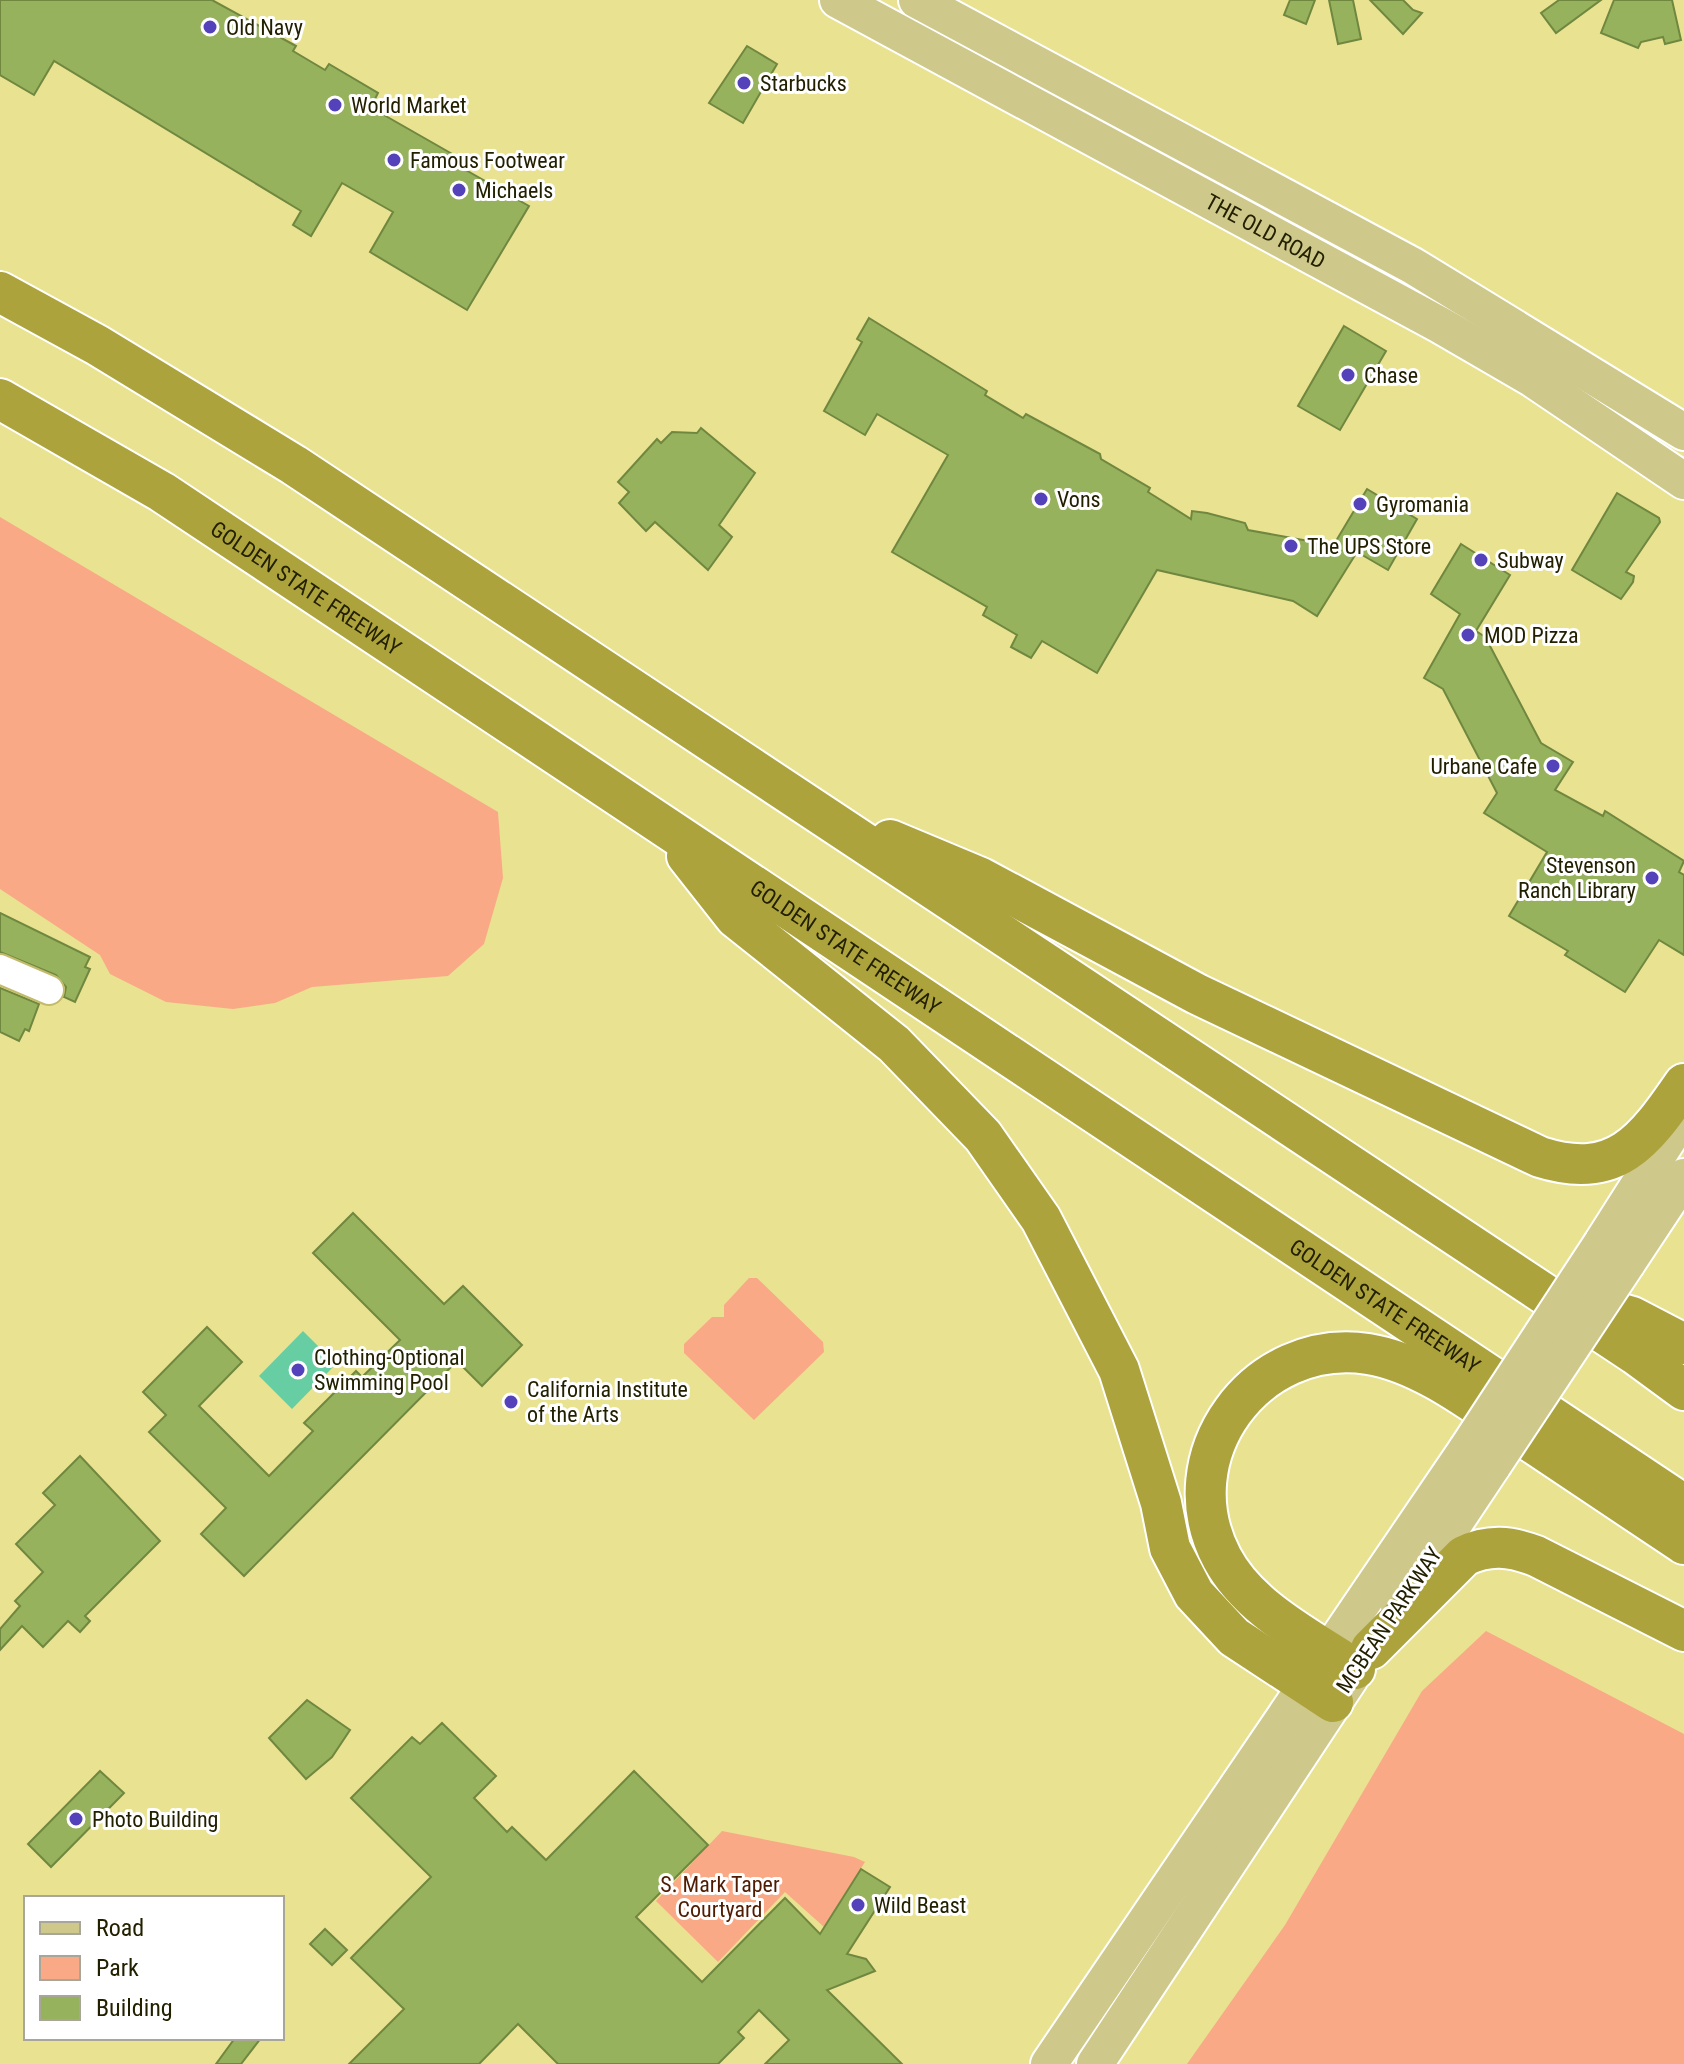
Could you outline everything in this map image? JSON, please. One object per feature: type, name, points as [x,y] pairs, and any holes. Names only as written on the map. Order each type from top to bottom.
[{"type":"highway","points":[[0,292],[97,345],[294,465],[1684,1390]]},
{"type":"highway","name":"GOLDEN STATE FREEWAY","points":[[0,399],[162,492],[1684,1505]]},
{"type":"highway","points":[[803,804],[981,878],[1197,994],[1550,1161],[1577,1167],[1629,1152],[1643,1140],[1684,1084]]},
{"type":"highway","points":[[664,827],[735,917],[894,1044],[983,1136],[1041,1219],[1102,1334],[1123,1381],[1161,1503],[1170,1548],[1194,1594],[1234,1637],[1320,1694]]},
{"type":"highway","points":[[1541,1292],[1632,1317],[1684,1344]]},
{"type":"highway","points":[[1684,1544],[1465,1398],[1407,1366],[1371,1354],[1336,1351],[1303,1358],[1269,1374],[1242,1398],[1222,1428],[1210,1460],[1207,1498],[1211,1531],[1235,1579],[1255,1600],[1352,1657],[1464,1556],[1483,1547],[1513,1548],[1536,1556],[1684,1631]]},
{"type":"main road","name":"THE OLD ROAD","points":[[838,0],[1440,325],[1533,379],[1684,481]]},
{"type":"main road","name":"THE OLD ROAD","points":[[917,0],[1413,266],[1684,432]]},
{"type":"main road","points":[[1614,1253],[1684,1114]]},
{"type":"main road","name":"MCBEAN PARKWAY","points":[[1049,2064],[1320,1694],[1352,1657],[1614,1253],[1684,1177]]},
{"type":"main road","name":"MCBEAN PARKWAY","points":[[1095,2064],[1320,1694]]},
{"type":"street","points":[[0,969],[49,990]]},
{"type":"green space","points":[[0,517],[498,812],[503,878],[484,944],[448,976],[312,987],[275,1003],[233,1009],[166,1002],[110,974],[100,955],[0,889]]},
{"type":"green space","points":[[749,1278],[757,1278],[823,1342],[824,1352],[754,1420],[684,1353],[684,1344],[712,1317],[724,1317],[724,1305]]},
{"type":"green space","points":[[1486,1631],[1684,1734],[1684,2064],[1187,2064],[1285,1925],[1422,1691]]},
{"type":"green space","name":"S. Mark Taper Courtyard","points":[[722,1831],[854,1857],[865,1862],[824,1927],[785,1892],[718,1962],[656,1901]]},
{"type":"shaded area","name":"Clothing-Optional Swimming Pool","points":[[303,1331],[336,1364],[292,1409],[259,1376]]},
{"type":"building","points":[[0,0],[212,0],[296,46],[293,51],[325,70],[329,64],[378,93],[374,101],[388,109],[384,115],[468,163],[464,169],[529,206],[467,310],[370,252],[393,212],[342,183],[311,236],[293,225],[301,211],[54,61],[34,95],[0,75]]},
{"type":"building","points":[[1290,0],[1315,0],[1306,24],[1284,15]]},
{"type":"building","points":[[1329,0],[1353,0],[1361,39],[1338,44]]},
{"type":"building","points":[[1370,0],[1403,0],[1413,10],[1422,13],[1403,34]]},
{"type":"building","points":[[1559,0],[1601,0],[1556,33],[1541,13]]},
{"type":"building","points":[[1614,0],[1672,0],[1681,40],[1665,44],[1663,37],[1641,42],[1638,48],[1601,33]]},
{"type":"building","name":"Starbucks","points":[[747,46],[777,64],[743,123],[709,103]]},
{"type":"building","name":"Vons","points":[[869,318],[987,391],[985,395],[1023,418],[1026,414],[1100,454],[1101,459],[1150,488],[1148,492],[1191,519],[1192,511],[1207,513],[1245,523],[1248,530],[1314,542],[1320,539],[1333,546],[1367,489],[1417,519],[1388,570],[1357,552],[1317,616],[1293,601],[1157,570],[1097,673],[1042,641],[1031,658],[1011,647],[1017,635],[983,615],[987,607],[892,552],[948,455],[877,414],[865,435],[824,411],[862,342],[857,339]]},
{"type":"building","points":[[1344,326],[1386,351],[1340,430],[1298,406]]},
{"type":"building","points":[[701,428],[755,473],[719,525],[732,537],[708,570],[655,522],[646,531],[619,503],[629,492],[618,482],[657,439],[661,443],[672,432],[697,433]]},
{"type":"building","points":[[1617,493],[1659,518],[1660,522],[1626,572],[1634,576],[1633,582],[1621,599],[1572,570]]},
{"type":"building","points":[[1461,544],[1510,575],[1476,631],[1493,642],[1490,646],[1541,743],[1573,762],[1555,790],[1603,816],[1605,811],[1684,861],[1679,872],[1684,875],[1684,955],[1659,940],[1625,992],[1565,955],[1568,951],[1509,916],[1547,852],[1484,813],[1497,793],[1443,689],[1424,678],[1460,614],[1431,594]]},
{"type":"building","points":[[0,913],[90,957],[85,967],[90,969],[75,1002],[64,997],[66,987],[56,975],[0,952]]},
{"type":"building","points":[[0,988],[39,1004],[29,1031],[25,1029],[19,1041],[0,1032]]},
{"type":"building","points":[[353,1213],[444,1304],[463,1286],[522,1345],[482,1386],[457,1361],[244,1576],[201,1534],[226,1508],[149,1432],[166,1415],[143,1392],[207,1327],[242,1362],[199,1406],[269,1476],[313,1431],[304,1423],[356,1371],[362,1377],[400,1340],[313,1253]]},
{"type":"building","points":[[80,1456],[160,1541],[85,1616],[90,1621],[80,1632],[68,1621],[43,1647],[22,1626],[0,1650],[0,1629],[20,1606],[15,1601],[43,1572],[16,1544],[55,1505],[43,1493]]},
{"type":"building","points":[[307,1700],[350,1730],[332,1757],[306,1779],[269,1738]]},
{"type":"building","points":[[442,1723],[496,1776],[474,1798],[507,1832],[512,1827],[546,1860],[634,1771],[708,1845],[636,1917],[702,1982],[785,1898],[820,1934],[861,1869],[890,1887],[847,1954],[866,1959],[875,1971],[827,1990],[902,2064],[765,2064],[789,2040],[759,2010],[738,2032],[744,2038],[718,2064],[558,2064],[518,2024],[479,2064],[349,2064],[404,2009],[351,1958],[431,1877],[351,1798],[412,1737],[420,1744]]},
{"type":"building","name":"Photo Building","points":[[100,1771],[124,1793],[51,1867],[28,1844]]},
{"type":"building","points":[[325,1929],[347,1950],[332,1965],[310,1944]]},
{"type":"building","points":[[234,2040],[259,2040],[241,2064],[216,2064]]},
{"type":"place","name":"Old Navy","points":[[210,27]]},
{"type":"place","name":"Starbucks","points":[[744,83]]},
{"type":"place","name":"World Market","points":[[335,105]]},
{"type":"place","name":"Famous Footwear","points":[[394,160]]},
{"type":"place","name":"Michaels","points":[[459,190]]},
{"type":"place","name":"Chase","points":[[1348,375]]},
{"type":"place","name":"Vons","points":[[1041,499]]},
{"type":"place","name":"Gyromania","points":[[1360,504]]},
{"type":"place","name":"The UPS Store","points":[[1291,546]]},
{"type":"place","name":"Subway","points":[[1481,560]]},
{"type":"place","name":"MOD Pizza","points":[[1468,635]]},
{"type":"place","name":"Urbane Cafe","points":[[1553,766]]},
{"type":"place","name":"Stevenson Ranch Library","points":[[1652,878]]},
{"type":"place","name":"Clothing-Optional Swimming Pool","points":[[298,1370]]},
{"type":"place","name":"California Institute of the Arts","points":[[511,1402]]},
{"type":"place","name":"Photo Building","points":[[76,1819]]},
{"type":"place","name":"Wild Beast","points":[[858,1905]]}]
